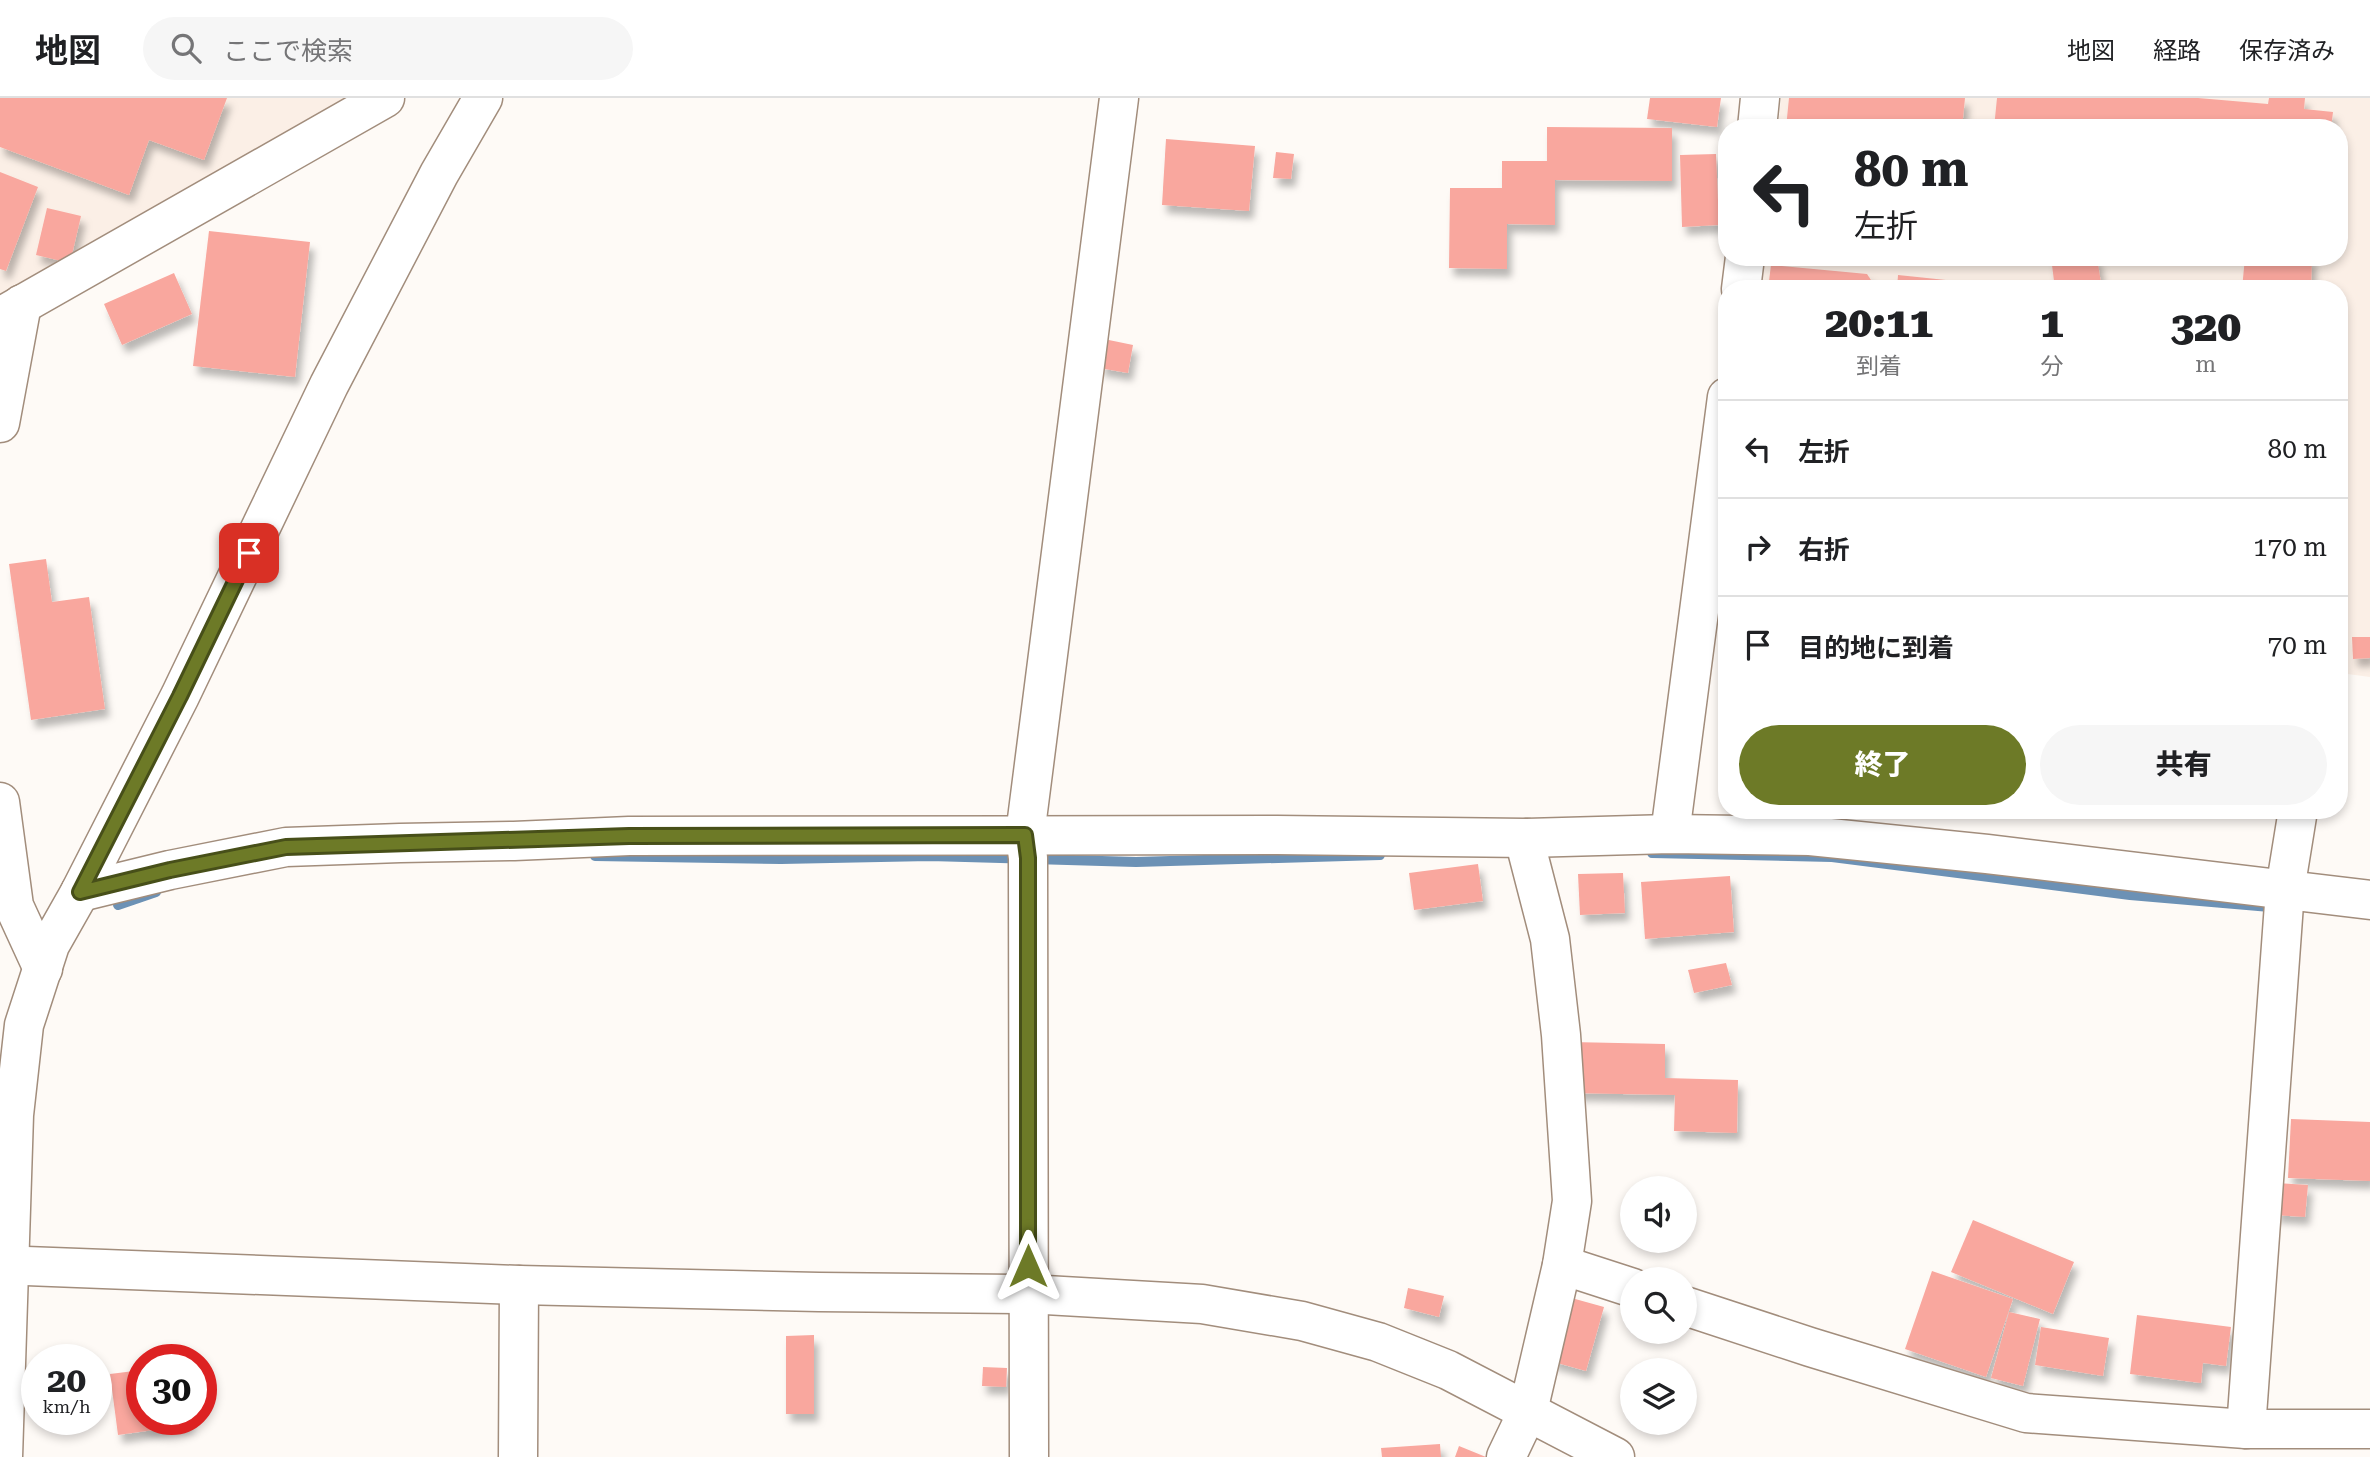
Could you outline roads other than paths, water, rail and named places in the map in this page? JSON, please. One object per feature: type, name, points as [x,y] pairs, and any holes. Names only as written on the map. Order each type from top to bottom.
[{"type":"street","points":[[0,423],[11,311],[385,98]]},
{"type":"street","points":[[3,1457],[4,1265],[14,1115],[24,1025],[50,945],[180,696],[329,385],[439,174],[483,98]]},
{"type":"street","points":[[1029,1457],[1028,858],[1025,835],[1119,98]]},
{"type":"street","points":[[1758,119],[1760,98]]},
{"type":"street","points":[[1670,834],[1718,466]]},
{"type":"street","points":[[0,802],[14,906],[43,969]]},
{"type":"street","points":[[2246,1429],[2284,908],[2297,819]]},
{"type":"street","points":[[80,892],[170,870],[286,847],[629,836],[1277,835],[1527,838],[1670,834],[1810,836],[1987,854],[2284,908],[2370,900]]},
{"type":"street","points":[[1506,1457],[1528,1411],[1562,1265],[1572,1201],[1561,1035],[1549,939],[1527,838]]},
{"type":"street","points":[[4,1265],[519,1285],[1028,1294],[1202,1304],[1302,1321],[1378,1342],[1448,1370],[1615,1457]]},
{"type":"street","points":[[1562,1265],[1620,1284]]},
{"type":"street","points":[[518,1457],[519,1285]]},
{"type":"street","points":[[1697,1310],[2026,1413],[2246,1429],[2370,1429]]},
{"type":"waterway","points":[[1652,853],[1832,857],[2130,895],[2270,907]]},
{"type":"waterway","points":[[595,856],[781,859],[930,856],[1136,862],[1380,855]]},
{"type":"waterway","points":[[118,905],[156,892]]}]
